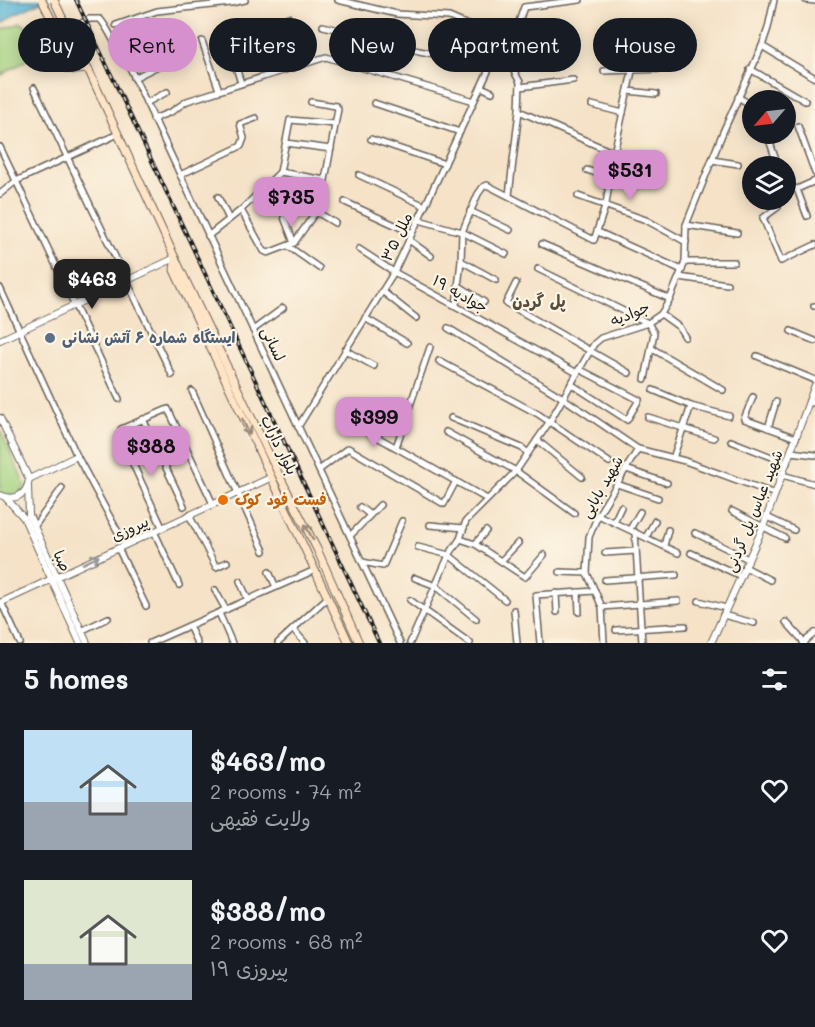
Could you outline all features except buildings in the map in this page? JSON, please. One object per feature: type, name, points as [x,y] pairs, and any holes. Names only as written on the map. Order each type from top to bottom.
[{"type":"main road","points":[[42,0],[51,18]]},
{"type":"main road","name":"بلوار داراب","points":[[54,0],[62,18]]},
{"type":"main road","name":"بلوار داراب","points":[[89,72],[175,258],[361,643]]},
{"type":"main road","name":"بلوار داراب","points":[[175,258],[174,270],[349,643]]},
{"type":"main road","points":[[310,559],[320,554]]},
{"type":"main road","points":[[321,583],[331,579]]},
{"type":"street","points":[[136,18],[157,11],[244,0]]},
{"type":"street","points":[[338,0],[397,14],[451,18]]},
{"type":"street","name":"ملل ۳۵","points":[[520,18],[524,8],[580,0]]},
{"type":"street","name":"جوادیه","points":[[410,643],[449,555],[460,540],[466,521],[516,471],[550,421],[594,344],[601,338],[648,323],[661,314],[670,299],[685,262],[686,225],[738,97],[762,46],[774,0]]},
{"type":"street","points":[[806,0],[815,1]]},
{"type":"street","name":"لسانی","points":[[96,19],[100,19],[106,26],[118,50],[124,55],[400,643]]},
{"type":"street","points":[[323,26],[428,52]]},
{"type":"street","points":[[202,41],[219,90]]},
{"type":"street","points":[[762,46],[815,78]]},
{"type":"street","points":[[317,60],[326,57],[474,101]]},
{"type":"street","points":[[750,69],[805,101]]},
{"type":"street","points":[[134,78],[146,72]]},
{"type":"street","points":[[237,72],[241,83]]},
{"type":"street","points":[[153,119],[171,112],[187,101],[275,72]]},
{"type":"street","name":"ملل ۳۵","points":[[298,427],[394,272],[488,72]]},
{"type":"street","points":[[509,195],[519,111],[520,82],[514,72]]},
{"type":"street","points":[[456,305],[462,232],[478,194],[487,185],[592,241],[594,240],[606,204],[614,153],[632,72]]},
{"type":"street","points":[[520,87],[573,80]]},
{"type":"street","points":[[481,87],[492,92]]},
{"type":"street","points":[[34,88],[172,375]]},
{"type":"street","points":[[628,91],[656,94]]},
{"type":"street","points":[[146,103],[167,92]]},
{"type":"street","points":[[738,97],[742,99]]},
{"type":"street","points":[[280,172],[325,180],[338,109],[336,106],[311,102]]},
{"type":"street","points":[[375,103],[460,132]]},
{"type":"street","points":[[592,105],[623,113]]},
{"type":"street","points":[[519,111],[614,153]]},
{"type":"street","points":[[180,175],[240,146],[244,138],[240,124],[256,118]]},
{"type":"street","points":[[208,236],[241,210],[280,172],[290,120],[335,124]]},
{"type":"street","points":[[798,126],[815,173]]},
{"type":"street","points":[[0,194],[16,181],[118,134]]},
{"type":"street","points":[[371,139],[445,164]]},
{"type":"street","points":[[286,143],[331,149]]},
{"type":"street","points":[[0,147],[119,399]]},
{"type":"street","points":[[712,160],[738,164]]},
{"type":"street","points":[[587,170],[610,178]]},
{"type":"street","points":[[359,176],[425,206]]},
{"type":"street","points":[[807,216],[797,189],[815,181]]},
{"type":"street","points":[[578,196],[646,220],[686,242]]},
{"type":"street","points":[[218,197],[229,219]]},
{"type":"street","points":[[345,202],[412,233]]},
{"type":"street","points":[[241,210],[264,251],[268,253],[294,243],[315,213],[335,223]]},
{"type":"street","points":[[774,210],[763,218],[781,261],[815,245]]},
{"type":"street","points":[[470,211],[510,230]]},
{"type":"street","points":[[284,217],[294,243]]},
{"type":"street","points":[[419,220],[462,232],[506,254]]},
{"type":"street","points":[[686,225],[737,232]]},
{"type":"street","points":[[598,232],[682,270]]},
{"type":"street","points":[[409,240],[431,256]]},
{"type":"street","points":[[542,244],[670,299]]},
{"type":"street","points":[[288,246],[319,268]]},
{"type":"street","name":"جوادیه ۱۹","points":[[360,249],[394,272],[578,371],[639,400],[627,420],[571,384]]},
{"type":"street","points":[[0,340],[175,258]]},
{"type":"street","points":[[461,261],[496,280]]},
{"type":"street","points":[[685,262],[734,262]]},
{"type":"street","points":[[538,269],[648,323],[654,333],[645,379]]},
{"type":"street","points":[[679,277],[727,284]]},
{"type":"street","points":[[516,282],[506,303],[629,373]]},
{"type":"street","points":[[458,285],[484,302]]},
{"type":"street","points":[[0,288],[77,456],[122,546],[146,606]]},
{"type":"street","points":[[382,291],[416,318]]},
{"type":"street","points":[[253,330],[283,308]]},
{"type":"street","points":[[661,314],[680,327],[685,337]]},
{"type":"street","points":[[365,318],[407,343]]},
{"type":"street","points":[[448,328],[563,398],[638,448],[775,494]]},
{"type":"street","points":[[791,332],[815,340]]},
{"type":"street","points":[[396,447],[430,347]]},
{"type":"street","points":[[651,348],[723,390]]},
{"type":"street","points":[[345,350],[374,366]]},
{"type":"street","points":[[757,356],[815,380]]},
{"type":"street","points":[[439,361],[550,421],[609,462]]},
{"type":"street","name":"شهید عباس پل گردنی","points":[[711,643],[763,527],[796,438],[812,403],[815,385]]},
{"type":"street","points":[[653,390],[691,406],[729,416]]},
{"type":"street","points":[[192,391],[264,551]]},
{"type":"street","points":[[753,397],[744,419],[796,438]]},
{"type":"street","points":[[768,428],[776,402]]},
{"type":"street","points":[[673,458],[691,406]]},
{"type":"street","points":[[162,527],[119,432],[143,419],[168,409],[213,504]]},
{"type":"street","points":[[648,417],[714,438]]},
{"type":"street","points":[[0,418],[29,482]]},
{"type":"street","points":[[451,418],[522,448],[528,453]]},
{"type":"street","points":[[143,419],[184,506]]},
{"type":"street","points":[[363,429],[487,499]]},
{"type":"street","points":[[446,432],[516,471],[573,513]]},
{"type":"street","points":[[537,440],[582,477]]},
{"type":"street","points":[[730,441],[787,463]]},
{"type":"street","points":[[319,470],[348,448],[444,504],[456,481]]},
{"type":"street","name":"شهید بابایی","points":[[604,643],[602,607],[587,573],[589,537],[598,515],[638,448]]},
{"type":"street","points":[[791,452],[815,455]]},
{"type":"street","points":[[3,497],[19,496],[29,482],[77,456]]},
{"type":"street","points":[[626,469],[667,483]]},
{"type":"street","points":[[782,476],[815,484]]},
{"type":"street","name":"پیروزی","points":[[1,602],[270,478]]},
{"type":"street","name":"صبا","points":[[29,482],[29,515],[81,643]]},
{"type":"street","points":[[617,484],[658,498]]},
{"type":"street","points":[[34,527],[62,488]]},
{"type":"street","name":"صبا","points":[[3,497],[24,518],[87,643]]},
{"type":"street","points":[[350,536],[380,505]]},
{"type":"street","points":[[360,507],[370,515]]},
{"type":"street","points":[[614,522],[621,507]]},
{"type":"street","points":[[732,511],[785,538]]},
{"type":"street","points":[[640,512],[632,530],[636,551],[642,643]]},
{"type":"street","points":[[189,515],[216,567],[227,562]]},
{"type":"street","points":[[598,515],[678,553]]},
{"type":"street","points":[[767,517],[794,530]]},
{"type":"street","points":[[362,562],[382,566],[402,521]]},
{"type":"street","points":[[646,537],[655,521]]},
{"type":"street","points":[[430,525],[464,528]]},
{"type":"street","points":[[664,546],[668,530]]},
{"type":"street","points":[[154,531],[178,585]]},
{"type":"street","points":[[476,544],[486,531]]},
{"type":"street","points":[[695,533],[748,559]]},
{"type":"street","points":[[460,540],[476,544],[525,577],[544,555]]},
{"type":"street","points":[[501,561],[518,543]]},
{"type":"street","points":[[418,547],[449,555],[505,600]]},
{"type":"street","points":[[605,553],[636,551]]},
{"type":"street","points":[[691,554],[741,576]]},
{"type":"street","points":[[745,567],[770,580]]},
{"type":"street","points":[[150,643],[315,570]]},
{"type":"street","points":[[269,572],[276,587]]},
{"type":"street","points":[[560,572],[587,573]]},
{"type":"street","points":[[605,580],[676,576]]},
{"type":"street","points":[[415,578],[436,586],[476,619]]},
{"type":"street","points":[[240,581],[248,600]]},
{"type":"street","points":[[215,590],[226,610]]},
{"type":"street","points":[[540,643],[535,598],[539,594],[595,591]]},
{"type":"street","points":[[578,592],[579,612]]},
{"type":"street","points":[[556,593],[557,612]]},
{"type":"street","points":[[278,643],[328,597]]},
{"type":"street","points":[[410,600],[464,641],[470,643]]},
{"type":"street","points":[[602,607],[678,601]]},
{"type":"street","points":[[699,601],[726,608]]},
{"type":"street","points":[[1,602],[20,643]]},
{"type":"street","points":[[514,610],[517,643]]},
{"type":"street","points":[[219,613],[232,643]]},
{"type":"street","points":[[723,615],[754,623]]},
{"type":"street","points":[[81,631],[108,618]]},
{"type":"street","points":[[786,622],[804,643],[815,633]]},
{"type":"street","points":[[189,626],[197,643]]},
{"type":"street","points":[[616,630],[685,626]]},
{"type":"street","points":[[293,629],[305,643]]},
{"type":"green space","points":[[18,24],[18,65],[0,76],[0,30]]},
{"type":"green space","points":[[0,429],[25,485],[15,495],[1,493],[0,490]]},
{"type":"water","points":[[0,0],[45,0],[15,14],[0,25]]},
{"type":"railway","points":[[76,0],[379,643]]},
{"type":"place","name":"ایستگاه شماره ۶ آتش نشانی","points":[[50,338]]},
{"type":"place","name":"فست فود کوک","points":[[223,500]]},
{"type":"district","name":"پل گردن","points":[[539,301]]}]
